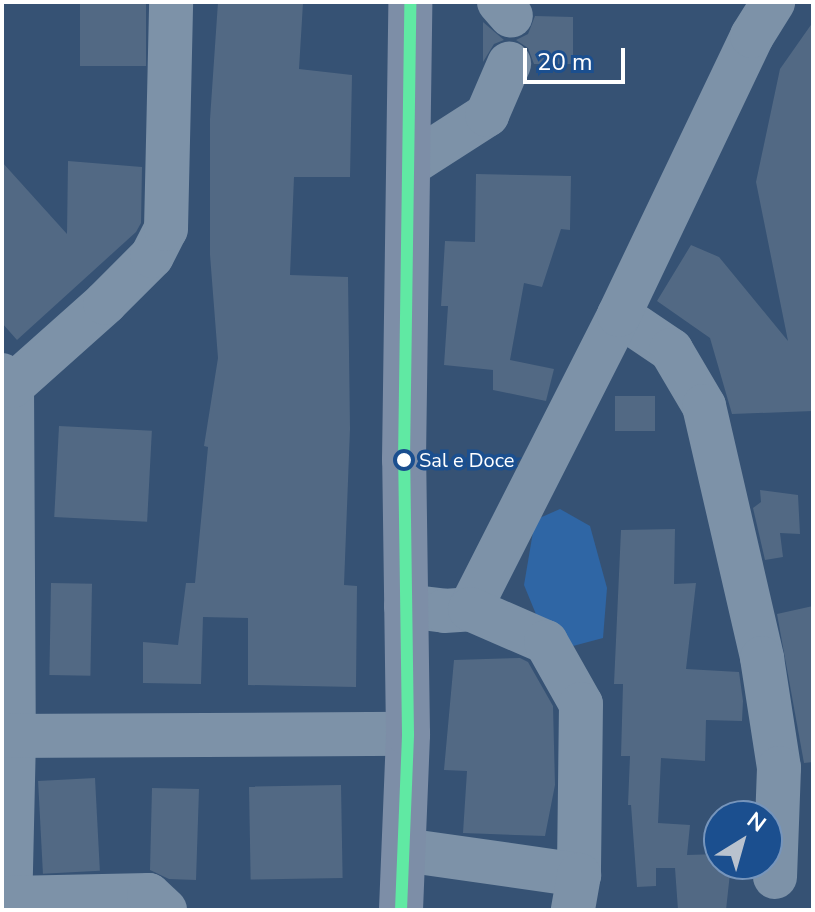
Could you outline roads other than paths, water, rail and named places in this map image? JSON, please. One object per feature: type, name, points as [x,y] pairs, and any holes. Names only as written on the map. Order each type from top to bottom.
[{"type":"main road","points":[[401,910],[408,734],[410,2]]},
{"type":"street","points":[[165,910],[149,895],[10,904],[7,380],[142,266],[166,229],[171,2]]},
{"type":"street","points":[[470,609],[619,315],[752,36],[773,2]]},
{"type":"street","points":[[409,165],[487,115],[509,64]]},
{"type":"street","points":[[619,315],[671,350],[704,406],[739,552],[767,690],[779,768],[778,800]]},
{"type":"street","points":[[404,850],[583,901],[581,704],[546,642],[470,609],[444,611],[406,606]]},
{"type":"street","points":[[8,736],[408,734]]},
{"type":"place","name":"Sal e Doce","points":[[404,460]]}]
